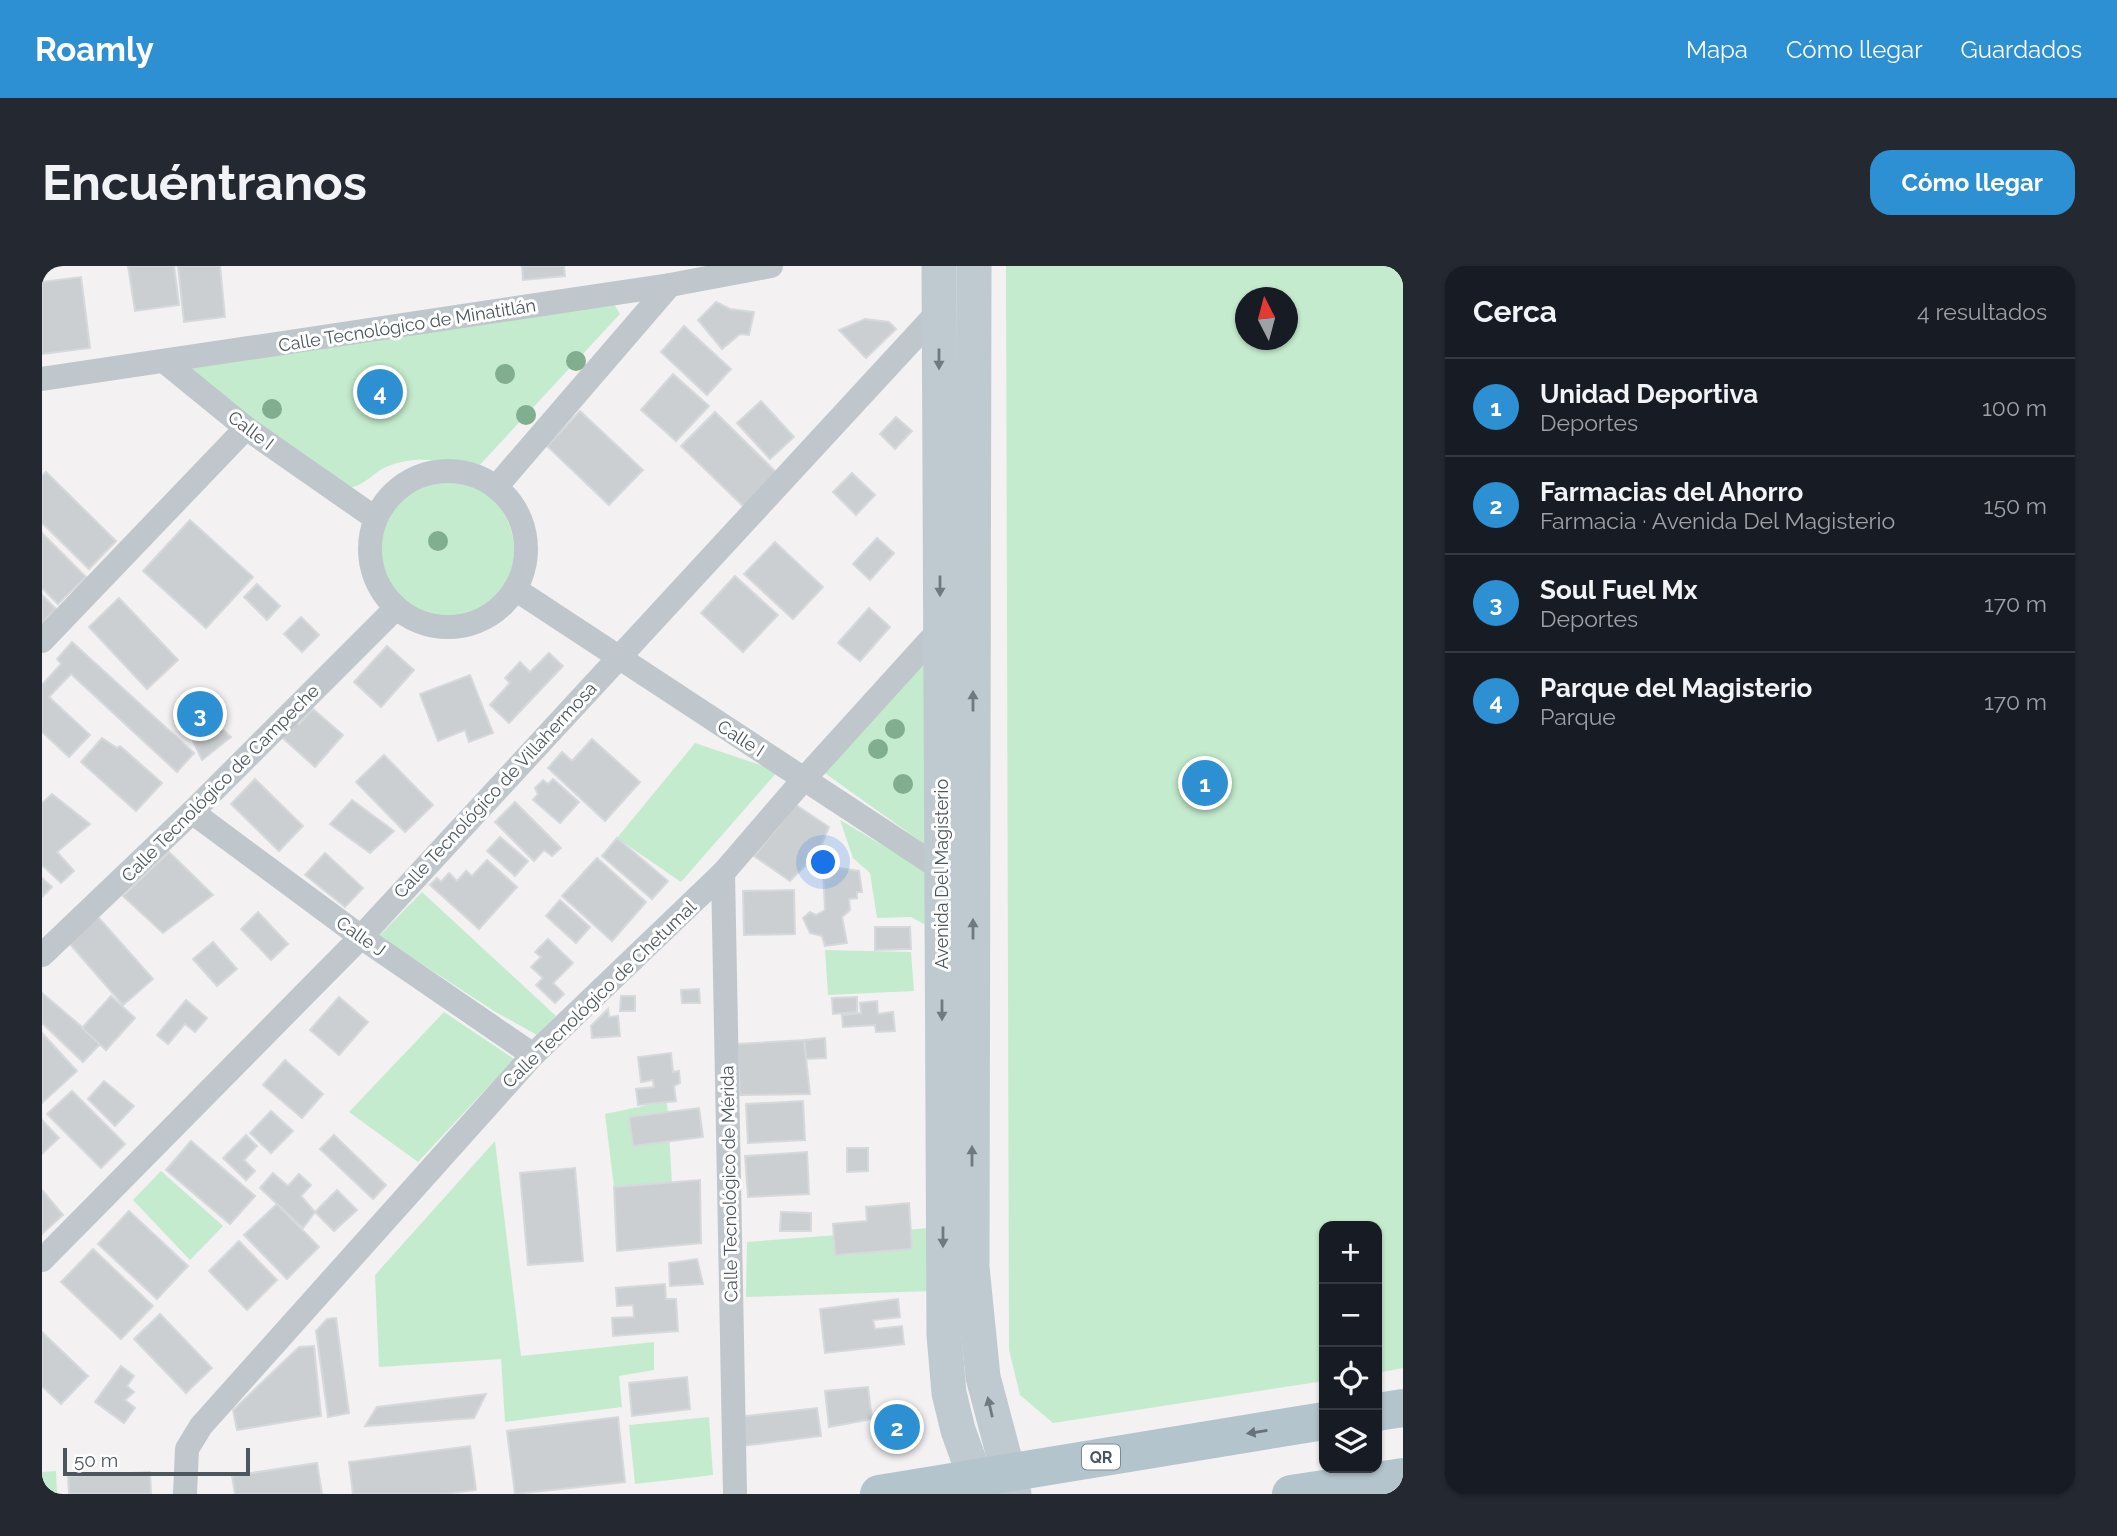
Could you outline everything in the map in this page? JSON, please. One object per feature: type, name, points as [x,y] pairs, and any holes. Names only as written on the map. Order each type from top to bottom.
[{"type":"main road","points":[[1382,1411],[1403,1408]]},
{"type":"main road","name":"QR","points":[[879,1494],[995,1484],[1319,1422]]},
{"type":"main road","points":[[1302,1493],[1403,1476]]},
{"type":"street","name":"Calle Tecnológico de Minatitlán","points":[[42,379],[670,285],[771,266]]},
{"type":"street","name":"Avenida Del Magisterio","points":[[939,266],[939,311],[957,627]]},
{"type":"street","name":"Avenida Del Magisterio","points":[[974,266],[957,627],[957,871],[972,1267],[995,1484]]},
{"type":"street","points":[[496,487],[670,285]]},
{"type":"street","name":"Calle Tecnológico de Villahermosa","points":[[42,1260],[361,937],[939,311]]},
{"type":"street","name":"Calle I","points":[[165,362],[246,428],[375,518]]},
{"type":"street","points":[[42,641],[246,428]]},
{"type":"street","points":[[451,470],[475,475],[496,487],[512,503],[524,534],[524,568],[515,589],[497,610],[473,623],[446,628],[419,622],[396,608],[380,589],[370,567],[369,542],[375,518],[387,498],[405,482],[428,473],[451,470]]},
{"type":"street","name":"Calle I","points":[[515,589],[804,779],[957,871]]},
{"type":"street","name":"Calle Tecnológico de Campeche","points":[[42,955],[192,812],[396,608]]},
{"type":"street","name":"Calle Tecnológico de Chetumal","points":[[185,1494],[187,1449],[201,1426],[533,1055],[723,873],[804,779],[957,627]]},
{"type":"street","name":"Calle J","points":[[192,812],[361,937],[533,1055]]},
{"type":"street","name":"Calle Tecnológico de Mérida","points":[[723,873],[735,1494]]},
{"type":"green space","points":[[1006,266],[1403,266],[1403,1368],[1382,1372],[1382,1221],[1319,1221],[1319,1382],[1053,1423],[1020,1395],[1009,1350]]},
{"type":"green space","points":[[614,304],[620,314],[476,469],[442,461],[406,461],[384,468],[362,483],[346,488],[185,369]]},
{"type":"green space","points":[[445,481],[472,486],[494,501],[509,523],[514,550],[509,577],[494,599],[472,614],[445,619],[418,614],[396,599],[381,577],[376,550],[381,523],[396,501],[418,486]]},
{"type":"green space","points":[[929,648],[930,848],[819,769]]},
{"type":"green space","points":[[695,743],[778,771],[681,882],[617,838]]},
{"type":"green space","points":[[840,820],[926,871],[933,929],[911,917],[877,918],[870,873],[853,858]]},
{"type":"green space","points":[[422,892],[556,1016],[537,1035],[494,1011],[379,936]]},
{"type":"green space","points":[[825,950],[911,952],[914,991],[828,995]]},
{"type":"green space","points":[[444,1012],[514,1059],[418,1162],[349,1112]]},
{"type":"green space","points":[[667,1101],[672,1183],[614,1187],[605,1114]]},
{"type":"green space","points":[[495,1141],[521,1356],[654,1342],[654,1370],[619,1376],[622,1407],[505,1422],[501,1359],[379,1367],[375,1275]]},
{"type":"green space","points":[[161,1171],[223,1226],[190,1260],[133,1200]]},
{"type":"green space","points":[[930,1228],[933,1291],[746,1297],[747,1242]]},
{"type":"green space","points":[[709,1417],[713,1475],[635,1484],[629,1425]]},
{"type":"green space","points":[[56,1471],[57,1494],[42,1494],[42,1472]]},
{"type":"building","points":[[128,266],[174,266],[179,305],[135,311]]},
{"type":"building","points":[[178,266],[220,266],[225,317],[184,322]]},
{"type":"building","points":[[522,266],[564,266],[565,276],[523,280]]},
{"type":"building","points":[[81,277],[90,348],[42,354],[42,282]]},
{"type":"building","points":[[716,302],[730,309],[754,312],[749,335],[740,334],[722,349],[698,320]]},
{"type":"building","points":[[865,319],[889,322],[896,329],[866,358],[839,330]]},
{"type":"building","points":[[684,326],[731,369],[707,395],[661,352]]},
{"type":"building","points":[[673,374],[709,406],[676,441],[641,410]]},
{"type":"building","points":[[761,401],[794,437],[770,459],[737,423]]},
{"type":"building","points":[[580,411],[643,470],[609,505],[547,446]]},
{"type":"building","points":[[715,412],[778,474],[744,507],[681,446]]},
{"type":"building","points":[[896,417],[912,431],[895,449],[880,434]]},
{"type":"building","points":[[46,472],[116,541],[89,569],[42,523],[42,476]]},
{"type":"building","points":[[852,473],[875,495],[856,515],[833,492]]},
{"type":"building","points":[[190,520],[253,577],[206,628],[143,571]]},
{"type":"building","points":[[42,533],[86,577],[58,604],[42,588]]},
{"type":"building","points":[[877,538],[894,553],[870,580],[853,564]]},
{"type":"building","points":[[775,542],[823,587],[793,619],[744,574]]},
{"type":"building","points":[[735,576],[778,615],[743,652],[701,613]]},
{"type":"building","points":[[257,584],[280,606],[267,620],[244,597]]},
{"type":"building","points":[[42,595],[56,609],[42,623]]},
{"type":"building","points":[[119,598],[178,660],[147,689],[89,627]]},
{"type":"building","points":[[869,608],[890,627],[860,661],[838,643]]},
{"type":"building","points":[[301,617],[319,635],[302,652],[284,634]]},
{"type":"building","points":[[72,642],[194,753],[177,772],[71,674],[49,697],[90,735],[69,757],[42,732],[42,685],[61,664],[57,659]]},
{"type":"building","points":[[387,646],[414,670],[381,707],[354,682]]},
{"type":"building","points":[[549,653],[563,666],[509,723],[490,705],[510,683],[505,678],[520,662],[530,672]]},
{"type":"building","points":[[470,675],[493,733],[469,742],[465,730],[438,741],[420,694]]},
{"type":"building","points":[[192,701],[231,737],[202,760],[193,741],[199,736],[176,714]]},
{"type":"building","points":[[313,709],[343,735],[315,767],[277,733],[291,717],[299,724]]},
{"type":"building","points":[[102,738],[117,748],[120,746],[162,783],[136,811],[81,762]]},
{"type":"building","points":[[592,739],[640,782],[605,821],[548,768],[562,752],[572,761]]},
{"type":"building","points":[[384,755],[433,805],[405,832],[356,782]]},
{"type":"building","points":[[255,779],[303,826],[279,851],[231,804]]},
{"type":"building","points":[[553,779],[579,802],[560,823],[533,800],[538,794],[535,788],[543,780],[548,784]]},
{"type":"building","points":[[52,794],[90,824],[57,852],[74,871],[61,883],[42,865],[42,803]]},
{"type":"building","points":[[352,800],[394,831],[370,853],[330,824]]},
{"type":"building","points":[[515,802],[561,848],[552,856],[544,850],[534,861],[495,822]]},
{"type":"building","points":[[796,805],[829,827],[818,853],[790,881],[754,856]]},
{"type":"building","points":[[500,837],[528,861],[515,876],[487,851]]},
{"type":"building","points":[[617,838],[668,881],[652,899],[602,856]]},
{"type":"building","points":[[169,852],[213,895],[163,933],[123,896]]},
{"type":"building","points":[[325,853],[363,888],[345,907],[305,875]]},
{"type":"building","points":[[597,858],[646,902],[612,941],[562,896]]},
{"type":"building","points":[[830,858],[839,868],[859,871],[862,892],[857,892],[857,898],[849,899],[850,910],[842,917],[847,943],[825,946],[822,936],[810,933],[803,918],[810,912],[816,915],[825,910],[823,869],[815,868],[815,859]]},
{"type":"building","points":[[487,860],[517,887],[479,929],[430,885],[437,878],[441,882],[449,873],[457,881],[466,871],[472,876]]},
{"type":"building","points":[[42,878],[52,887],[42,897]]},
{"type":"building","points":[[794,890],[795,934],[744,935],[743,891]]},
{"type":"building","points":[[560,900],[590,927],[576,943],[546,916]]},
{"type":"building","points":[[258,912],[288,944],[271,960],[241,929]]},
{"type":"building","points":[[98,917],[153,979],[123,1005],[69,943]]},
{"type":"building","points":[[875,927],[910,927],[911,949],[875,950]]},
{"type":"building","points":[[548,939],[573,963],[553,983],[564,994],[555,1003],[536,985],[543,978],[531,967],[541,957],[535,952]]},
{"type":"building","points":[[213,942],[237,969],[217,986],[193,959]]},
{"type":"building","points":[[699,989],[700,1003],[682,1003],[681,990]]},
{"type":"building","points":[[42,993],[101,1043],[83,1062],[42,1023]]},
{"type":"building","points":[[111,996],[135,1018],[106,1050],[82,1028]]},
{"type":"building","points":[[621,996],[635,996],[635,1011],[620,1011]]},
{"type":"building","points":[[339,997],[368,1022],[339,1055],[310,1030]]},
{"type":"building","points":[[857,997],[857,1012],[833,1014],[832,998]]},
{"type":"building","points":[[186,1000],[207,1018],[195,1032],[185,1024],[168,1044],[157,1035]]},
{"type":"building","points":[[877,1001],[878,1014],[893,1012],[895,1031],[876,1032],[875,1025],[843,1027],[842,1015],[861,1013],[860,1003]]},
{"type":"building","points":[[608,1009],[609,1017],[618,1016],[620,1036],[592,1038],[591,1026]]},
{"type":"building","points":[[42,1033],[77,1071],[42,1103]]},
{"type":"building","points":[[825,1038],[826,1058],[805,1059],[804,1040]]},
{"type":"building","points":[[804,1040],[810,1094],[740,1095],[737,1044]]},
{"type":"building","points":[[671,1053],[673,1072],[679,1071],[680,1083],[674,1086],[676,1101],[638,1105],[636,1089],[654,1087],[653,1080],[641,1082],[638,1057]]},
{"type":"building","points":[[285,1060],[323,1094],[302,1118],[263,1085]]},
{"type":"building","points":[[104,1081],[134,1106],[115,1126],[88,1099]]},
{"type":"building","points":[[72,1091],[125,1144],[101,1168],[47,1114]]},
{"type":"building","points":[[803,1101],[805,1140],[748,1143],[746,1104]]},
{"type":"building","points":[[699,1108],[703,1137],[633,1146],[629,1117]]},
{"type":"building","points":[[271,1111],[293,1131],[271,1153],[250,1133]]},
{"type":"building","points":[[42,1120],[59,1138],[42,1154]]},
{"type":"building","points":[[246,1135],[257,1146],[244,1160],[255,1171],[246,1180],[223,1158]]},
{"type":"building","points":[[334,1135],[386,1185],[373,1199],[320,1149]]},
{"type":"building","points":[[191,1141],[255,1196],[230,1224],[166,1170]]},
{"type":"building","points":[[847,1148],[868,1148],[868,1171],[847,1172]]},
{"type":"building","points":[[807,1152],[809,1194],[748,1197],[745,1156]]},
{"type":"building","points":[[575,1168],[583,1261],[528,1265],[520,1173]]},
{"type":"building","points":[[273,1173],[288,1186],[299,1174],[311,1185],[301,1196],[315,1212],[303,1228],[260,1188]]},
{"type":"building","points":[[700,1180],[701,1243],[617,1251],[614,1187]]},
{"type":"building","points":[[42,1190],[63,1215],[42,1234]]},
{"type":"building","points":[[337,1190],[357,1210],[334,1231],[315,1212]]},
{"type":"building","points":[[909,1203],[912,1249],[835,1255],[833,1224],[867,1221],[866,1207]]},
{"type":"building","points":[[277,1204],[319,1247],[287,1279],[244,1235]]},
{"type":"building","points":[[129,1211],[188,1266],[157,1299],[98,1244]]},
{"type":"building","points":[[781,1212],[811,1213],[811,1231],[780,1231]]},
{"type":"building","points":[[239,1241],[277,1280],[247,1310],[209,1271]]},
{"type":"building","points":[[93,1249],[153,1306],[121,1339],[61,1282]]},
{"type":"building","points":[[697,1259],[703,1284],[670,1286],[669,1263]]},
{"type":"building","points":[[665,1284],[666,1299],[676,1299],[678,1331],[613,1336],[612,1318],[634,1317],[633,1305],[617,1306],[616,1288]]},
{"type":"building","points":[[898,1299],[900,1317],[873,1320],[875,1329],[902,1326],[904,1344],[825,1353],[820,1309]]},
{"type":"building","points":[[160,1314],[212,1368],[186,1393],[134,1339]]},
{"type":"building","points":[[336,1318],[349,1413],[328,1417],[316,1331],[327,1319]]},
{"type":"building","points":[[42,1332],[88,1376],[61,1404],[42,1386]]},
{"type":"building","points":[[314,1346],[321,1416],[237,1430],[233,1410],[299,1347]]},
{"type":"building","points":[[121,1366],[134,1376],[127,1386],[134,1392],[125,1400],[135,1408],[124,1423],[95,1402]]},
{"type":"building","points":[[687,1377],[690,1409],[632,1416],[629,1383]]},
{"type":"building","points":[[868,1387],[872,1419],[829,1427],[825,1391]]},
{"type":"building","points":[[486,1394],[474,1418],[365,1426],[377,1407]]},
{"type":"building","points":[[817,1408],[821,1436],[742,1446],[738,1417]]},
{"type":"building","points":[[618,1417],[625,1482],[515,1494],[507,1431]]},
{"type":"building","points":[[470,1446],[476,1490],[445,1494],[353,1494],[349,1462]]},
{"type":"building","points":[[317,1463],[322,1494],[235,1494],[232,1476]]},
{"type":"building","points":[[150,1472],[151,1494],[69,1494],[68,1476]]},
{"type":"place","name":"Parque del Magisterio","points":[[380,392]]},
{"type":"place","name":"Soul Fuel Mx","points":[[200,714]]},
{"type":"place","name":"Unidad Deportiva","points":[[1205,783]]},
{"type":"place","name":"Farmacias del Ahorro","points":[[897,1427]]}]
